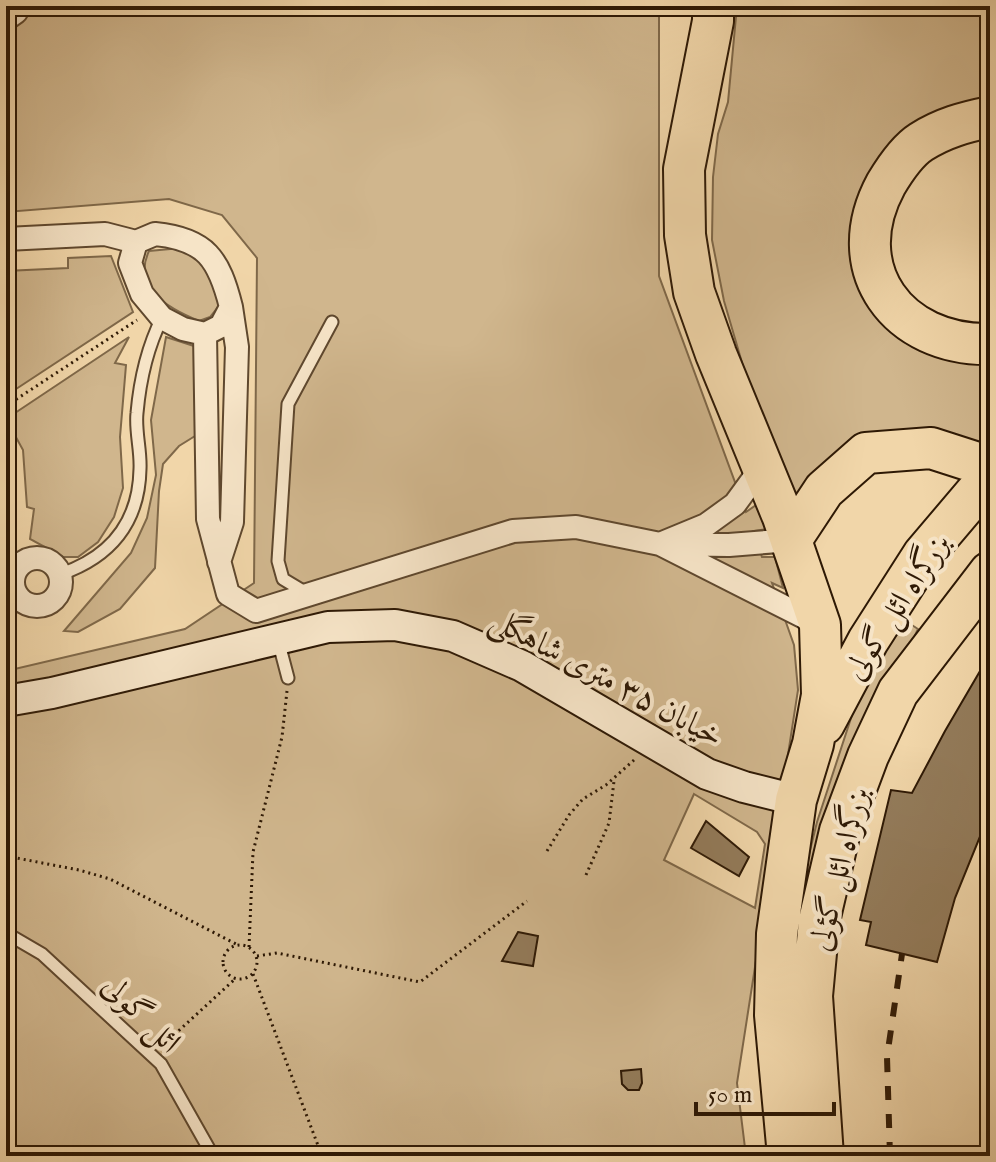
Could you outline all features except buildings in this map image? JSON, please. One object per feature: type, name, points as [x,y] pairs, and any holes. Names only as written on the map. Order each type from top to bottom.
[{"type":"highway","name":"بزرگراه ائل گؤلی","points":[[713,6],[713,21],[684,169],[685,235],[694,292],[791,540],[820,625],[822,695],[813,744],[796,800],[777,934],[775,1015],[788,1156]]},
{"type":"highway","points":[[990,117],[957,123],[919,143],[895,169],[877,202],[869,240],[873,276],[892,307],[928,333],[967,345],[990,344]]},
{"type":"highway","points":[[791,540],[824,490],[866,453],[931,448],[990,467]]},
{"type":"highway","name":"بزرگراه ائل گولی","points":[[813,744],[868,641],[923,555],[990,476]]},
{"type":"highway","name":"بزرگراه ائل گؤلی","points":[[823,1156],[812,996],[819,921],[840,831],[868,756],[898,692],[990,572]]},
{"type":"street","points":[[6,19],[19,6]]},
{"type":"street","points":[[6,239],[105,234],[136,242],[155,234],[180,236],[206,252],[224,278],[237,347],[232,522],[219,564]]},
{"type":"street","points":[[136,242],[130,263],[142,294],[158,314],[183,329],[205,334],[221,326],[231,307]]},
{"type":"street","points":[[205,334],[208,519],[228,594],[256,611],[513,531],[576,527],[660,544],[729,545],[791,540]]},
{"type":"street","points":[[660,544],[706,525],[735,504],[762,467]]},
{"type":"street","points":[[660,544],[820,625]]},
{"type":"street","name":"خیابان ۳۵ متری شاهگلی","points":[[6,701],[52,693],[328,627],[395,625],[453,636],[522,666],[707,774],[796,800]]},
{"type":"lane","points":[[61,574],[88,565],[118,539],[135,504],[140,469],[136,416],[142,375],[158,314]]},
{"type":"lane","points":[[308,594],[283,579],[278,561],[288,404],[332,322]]},
{"type":"lane","points":[[278,639],[288,678]]},
{"type":"lane","name":"ائل گولی","points":[[6,933],[42,954],[161,1064],[213,1156]]},
{"type":"path","points":[[6,406],[158,314]]},
{"type":"path","points":[[249,947],[253,852],[282,737],[288,678]]},
{"type":"path","points":[[547,851],[569,815],[583,799],[615,778],[651,741]]},
{"type":"path","points":[[586,875],[609,823],[615,778]]},
{"type":"path","points":[[6,856],[110,879],[238,945],[249,947],[257,956],[257,967],[246,979],[235,979],[226,973],[223,961],[227,950],[238,945]]},
{"type":"path","points":[[257,956],[277,953],[420,982],[527,901]]},
{"type":"path","points":[[253,974],[322,1156]]},
{"type":"path","points":[[152,1055],[235,979]]},
{"type":"shaded area","points":[[6,6],[659,6],[659,276],[746,512],[759,503],[768,529],[753,531],[762,557],[775,557],[783,588],[772,583],[794,645],[798,690],[737,1083],[746,1156],[6,1156],[6,671],[185,629],[254,583],[257,258],[222,215],[169,199],[6,212]],"holes":[[[694,794],[757,832],[765,844],[755,908],[664,860]]]},
{"type":"shaded area","points":[[737,6],[990,8],[990,110],[903,142],[866,288],[990,359],[990,444],[932,435],[798,512],[743,366],[724,301],[712,240],[713,177],[718,134],[728,102]]},
{"type":"shaded area","points":[[181,248],[199,256],[219,292],[218,307],[210,317],[199,321],[156,296],[145,276],[149,251]]},
{"type":"shaded area","points":[[111,256],[133,312],[10,393],[6,388],[6,271],[68,268],[68,258]]},
{"type":"shaded area","points":[[129,337],[115,363],[126,365],[120,437],[123,488],[114,517],[98,542],[78,557],[63,557],[30,539],[34,509],[27,507],[23,450],[6,419]]},
{"type":"shaded area","points":[[166,337],[197,347],[195,436],[179,446],[163,464],[155,568],[120,609],[78,632],[64,631],[131,553],[147,518],[156,475],[151,420]]},
{"type":"shaded area","points":[[898,616],[918,629],[828,823],[794,1133],[794,916],[817,822],[871,657]]},
{"type":"railway","points":[[890,1156],[887,1057],[902,954]]}]
